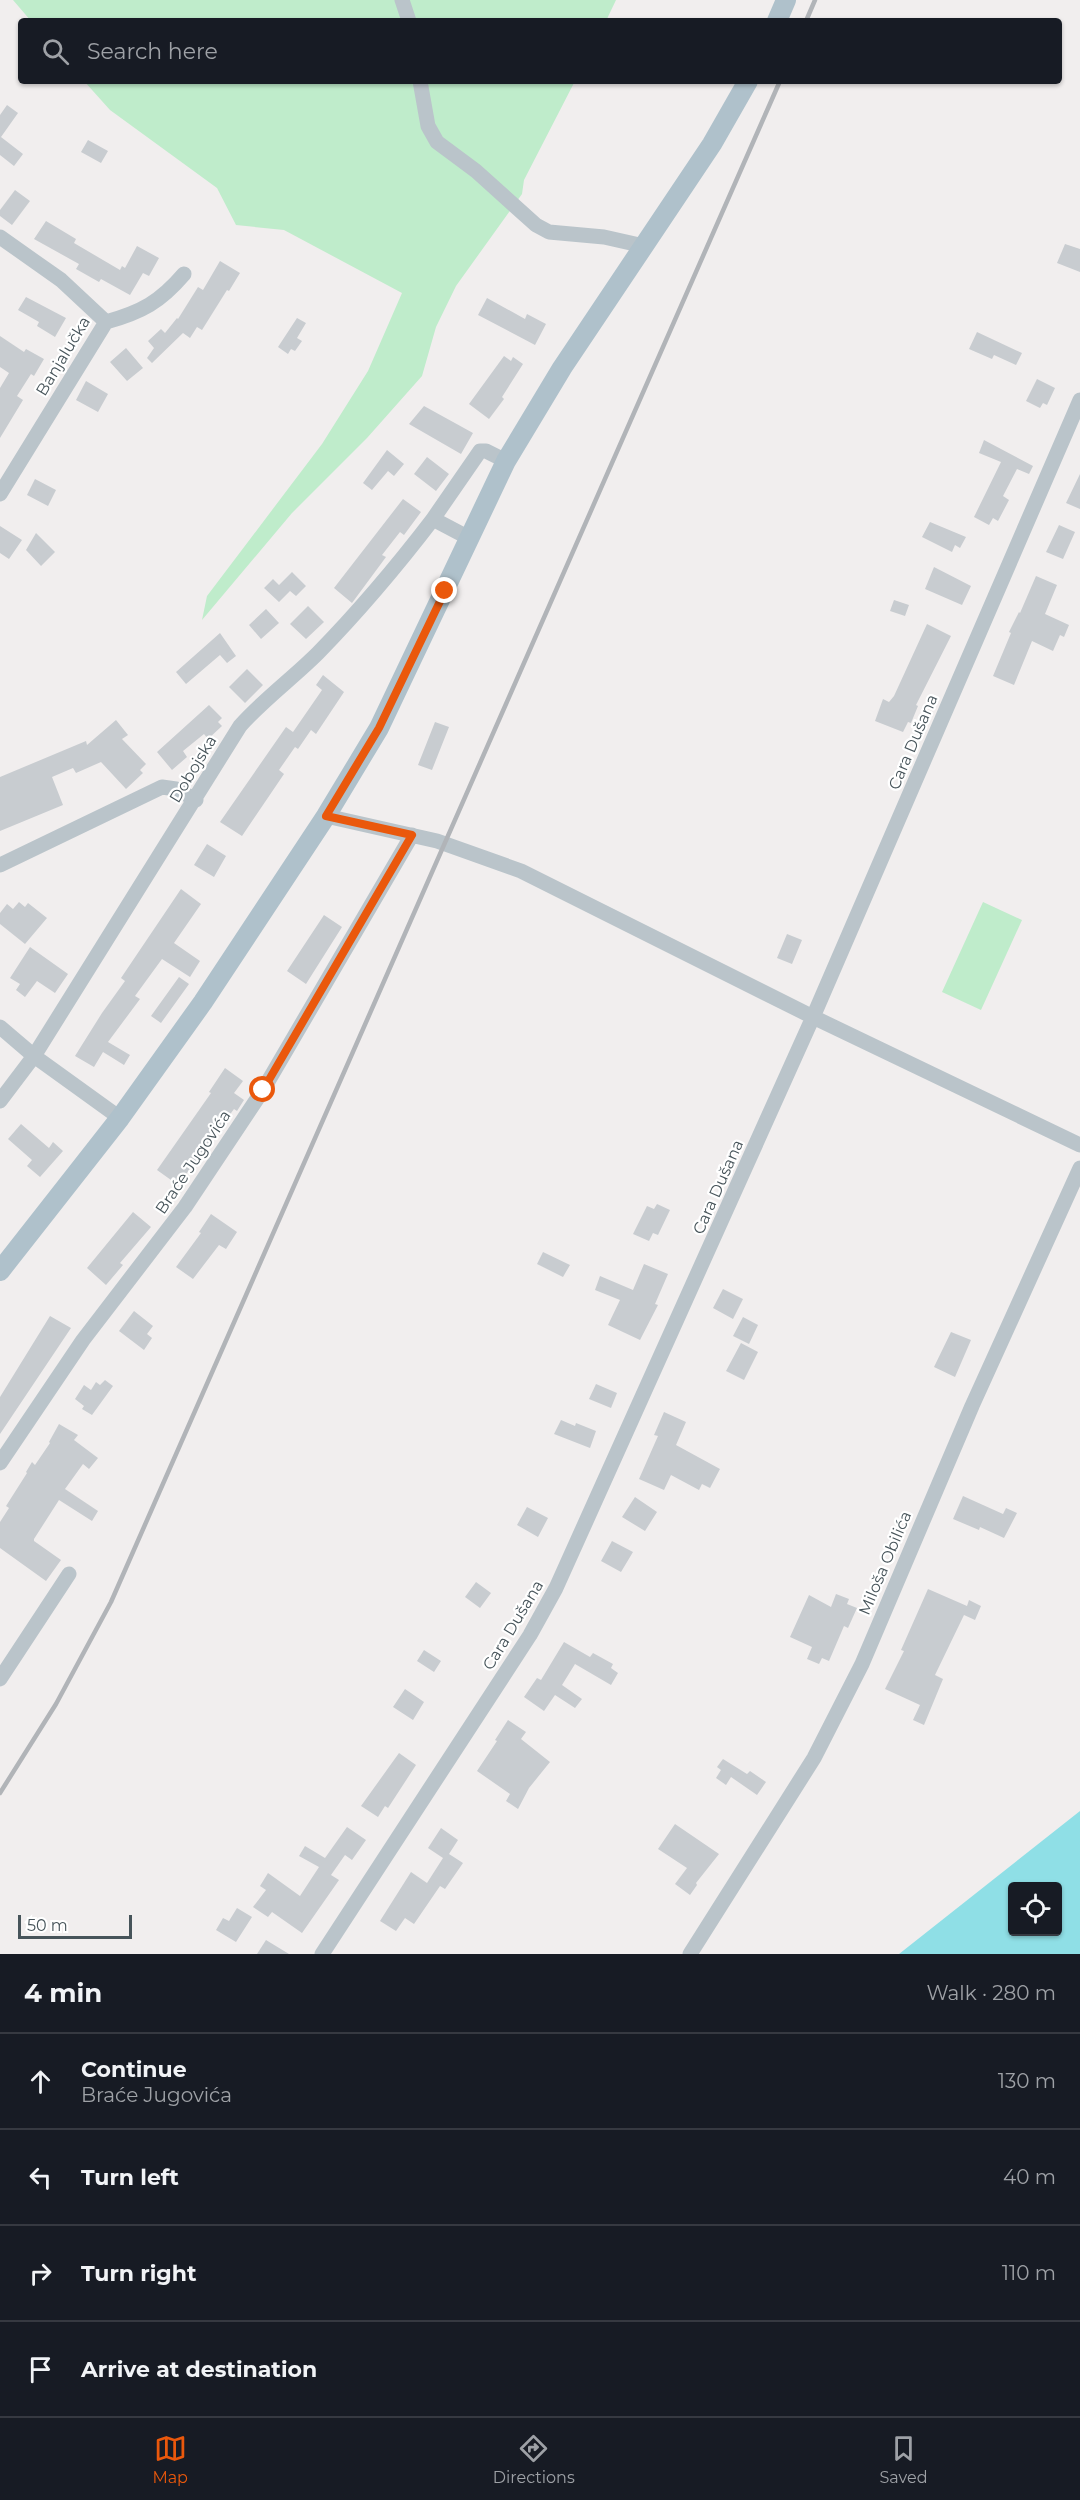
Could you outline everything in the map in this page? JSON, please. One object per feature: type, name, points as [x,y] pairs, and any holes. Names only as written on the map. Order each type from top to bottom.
[{"type":"main road","points":[[778,18],[786,0]]},
{"type":"main road","points":[[0,1272],[120,1118],[203,1002],[326,816],[379,728],[506,461],[562,368],[711,144],[746,84]]},
{"type":"street","points":[[402,0],[408,18]]},
{"type":"street","points":[[421,84],[428,126],[437,142],[476,171],[536,225],[549,232],[604,237],[644,246]]},
{"type":"street","name":"Banjalučka","points":[[0,237],[61,280],[106,322],[0,494]]},
{"type":"street","points":[[106,322],[146,309],[166,295],[184,274]]},
{"type":"street","name":"Cara Dušana","points":[[322,1954],[530,1635],[556,1588],[813,1017],[1080,400]]},
{"type":"street","name":"Dobojska","points":[[0,1101],[34,1056],[196,800],[240,726],[258,706],[318,652],[397,566],[480,451],[486,451],[506,461]]},
{"type":"street","points":[[433,519],[469,538]]},
{"type":"street","points":[[0,865],[162,787],[176,789],[196,800]]},
{"type":"street","points":[[326,816],[445,843],[521,871],[813,1017],[1080,1145]]},
{"type":"street","name":"Braće Jugovića","points":[[0,1463],[83,1340],[185,1207],[263,1090],[412,835]]},
{"type":"street","points":[[0,1027],[34,1056],[120,1118]]},
{"type":"street","name":"Miloša Obilića","points":[[690,1954],[814,1758],[862,1664],[972,1406],[1080,1168]]},
{"type":"street","points":[[0,1679],[69,1574]]},
{"type":"green space","points":[[13,0],[616,0],[607,18],[28,18]]},
{"type":"green space","points":[[87,84],[573,84],[524,180],[522,194],[456,286],[436,327],[422,376],[367,438],[292,513],[202,620],[207,596],[322,444],[368,371],[402,293],[284,230],[236,225],[217,188],[110,110]]},
{"type":"green space","points":[[983,902],[1022,920],[981,1010],[942,992]]},
{"type":"water","points":[[1080,1811],[1080,1954],[899,1954]]},
{"type":"building","points":[[7,105],[18,113],[1,137],[23,154],[14,166],[0,155],[0,115]]},
{"type":"building","points":[[88,140],[108,151],[101,163],[81,152]]},
{"type":"building","points":[[15,190],[30,201],[12,225],[0,216],[0,210]]},
{"type":"building","points":[[46,221],[76,239],[74,243],[120,270],[122,266],[125,268],[137,246],[159,258],[149,276],[143,273],[130,295],[101,279],[99,282],[76,269],[79,264],[34,239]]},
{"type":"building","points":[[1065,244],[1080,249],[1080,272],[1057,263]]},
{"type":"building","points":[[220,261],[240,273],[229,291],[227,290],[202,330],[197,327],[190,338],[183,333],[152,363],[147,358],[154,348],[148,341],[161,329],[165,333],[178,319],[198,287],[203,290]]},
{"type":"building","points":[[26,297],[66,318],[55,337],[37,326],[39,322],[18,310]]},
{"type":"building","points":[[487,298],[525,319],[527,314],[546,324],[535,345],[478,315]]},
{"type":"building","points":[[297,318],[306,323],[297,338],[302,341],[295,351],[291,349],[288,354],[278,347]]},
{"type":"building","points":[[977,332],[1022,353],[1016,365],[994,355],[992,359],[969,349]]},
{"type":"building","points":[[0,336],[24,352],[26,349],[44,359],[34,376],[31,374],[17,396],[23,400],[0,438],[0,388],[9,373],[0,367]]},
{"type":"building","points":[[126,348],[143,368],[127,381],[110,362]]},
{"type":"building","points":[[504,356],[511,361],[513,357],[523,364],[502,397],[504,399],[489,419],[469,404]]},
{"type":"building","points":[[1037,379],[1055,388],[1047,405],[1043,403],[1040,408],[1026,401]]},
{"type":"building","points":[[86,381],[108,394],[98,412],[76,400]]},
{"type":"building","points":[[424,406],[473,433],[461,454],[409,424]]},
{"type":"building","points":[[984,440],[1033,466],[1029,474],[1017,469],[1003,496],[1009,500],[998,521],[993,518],[989,525],[974,517],[1001,462],[979,453]]},
{"type":"building","points":[[387,450],[404,464],[394,476],[388,471],[372,490],[363,483]]},
{"type":"building","points":[[427,457],[449,474],[436,491],[414,474]]},
{"type":"building","points":[[1080,474],[1080,509],[1066,503]]},
{"type":"building","points":[[35,479],[56,490],[48,506],[27,495]]},
{"type":"building","points":[[403,499],[421,512],[404,535],[400,532],[382,555],[386,557],[352,603],[334,588]]},
{"type":"building","points":[[930,522],[966,537],[960,548],[955,545],[952,552],[922,537]]},
{"type":"building","points":[[1059,525],[1075,532],[1063,559],[1046,552]]},
{"type":"building","points":[[0,526],[22,540],[9,559],[0,553]]},
{"type":"building","points":[[36,533],[55,552],[41,566],[26,550]]},
{"type":"building","points":[[934,567],[971,586],[962,605],[925,589]]},
{"type":"building","points":[[292,572],[306,586],[296,596],[290,591],[279,602],[264,588],[273,579],[279,585]]},
{"type":"building","points":[[1036,576],[1057,585],[1045,614],[1069,625],[1064,637],[1060,635],[1053,651],[1032,641],[1014,685],[993,676],[1011,633],[1009,632]]},
{"type":"building","points":[[894,600],[909,605],[905,616],[890,611]]},
{"type":"building","points":[[308,606],[324,622],[306,639],[290,624]]},
{"type":"building","points":[[266,609],[279,623],[261,639],[249,625]]},
{"type":"building","points":[[927,624],[951,636],[916,705],[918,706],[911,723],[908,722],[903,732],[875,721],[883,699],[889,702],[894,696]]},
{"type":"building","points":[[220,633],[236,656],[227,663],[220,655],[186,684],[176,672]]},
{"type":"building","points":[[247,669],[263,685],[245,703],[229,687]]},
{"type":"building","points":[[323,675],[344,692],[316,734],[311,730],[298,749],[295,747],[279,770],[284,774],[242,836],[220,822],[286,727],[293,732],[322,690],[316,685]]},
{"type":"building","points":[[209,705],[222,718],[218,722],[222,726],[208,739],[204,734],[183,751],[187,757],[172,770],[157,752]]},
{"type":"building","points":[[116,720],[128,735],[122,739],[146,764],[140,770],[143,773],[126,789],[101,762],[76,773],[73,768],[52,777],[63,805],[0,831],[0,777],[86,741],[87,745]]},
{"type":"building","points":[[435,722],[449,727],[432,770],[418,765]]},
{"type":"building","points":[[207,844],[226,856],[214,877],[194,865]]},
{"type":"building","points":[[181,889],[201,904],[174,943],[200,961],[190,977],[162,959],[135,996],[140,999],[108,1042],[130,1055],[124,1065],[103,1052],[94,1067],[75,1056],[125,981],[121,978]]},
{"type":"building","points":[[19,902],[25,907],[28,903],[47,918],[25,944],[0,924],[0,913],[7,904],[13,909]]},
{"type":"building","points":[[324,915],[342,927],[306,984],[287,971]]},
{"type":"building","points":[[787,934],[802,940],[792,964],[777,958]]},
{"type":"building","points":[[30,947],[68,974],[55,993],[37,981],[25,997],[16,990],[20,984],[10,978]]},
{"type":"building","points":[[179,977],[189,984],[161,1023],[151,1016]]},
{"type":"building","points":[[225,1068],[243,1081],[234,1093],[244,1100],[237,1111],[234,1109],[178,1185],[157,1170],[211,1093],[209,1092]]},
{"type":"building","points":[[21,1124],[49,1148],[53,1142],[63,1151],[40,1177],[27,1166],[32,1160],[8,1139]]},
{"type":"building","points":[[657,1204],[670,1210],[658,1235],[653,1233],[649,1241],[633,1234],[647,1206],[654,1209]]},
{"type":"building","points":[[133,1212],[151,1227],[120,1263],[123,1265],[106,1285],[87,1268]]},
{"type":"building","points":[[211,1214],[237,1232],[226,1249],[219,1245],[193,1279],[176,1267],[201,1233],[199,1232]]},
{"type":"building","points":[[543,1252],[570,1265],[563,1277],[537,1264]]},
{"type":"building","points":[[644,1264],[668,1274],[655,1304],[658,1305],[640,1340],[608,1325],[620,1300],[595,1290],[600,1276],[633,1290]]},
{"type":"building","points":[[723,1289],[743,1299],[733,1319],[713,1308]]},
{"type":"building","points":[[134,1311],[153,1326],[147,1334],[152,1338],[144,1350],[119,1331]]},
{"type":"building","points":[[50,1316],[71,1328],[0,1434],[0,1397]]},
{"type":"building","points":[[743,1317],[758,1325],[749,1344],[733,1336]]},
{"type":"building","points":[[951,1332],[971,1340],[955,1377],[934,1367]]},
{"type":"building","points":[[741,1343],[758,1352],[744,1380],[726,1371]]},
{"type":"building","points":[[105,1380],[113,1386],[92,1415],[82,1409],[84,1406],[75,1399],[84,1385],[91,1390],[96,1382],[100,1385]]},
{"type":"building","points":[[596,1384],[617,1393],[611,1408],[589,1399]]},
{"type":"building","points":[[664,1412],[686,1422],[676,1445],[720,1469],[710,1488],[702,1484],[699,1490],[671,1475],[664,1490],[639,1479],[658,1436],[654,1435]]},
{"type":"building","points":[[561,1420],[596,1431],[590,1448],[554,1434]]},
{"type":"building","points":[[59,1424],[78,1435],[74,1440],[98,1458],[89,1469],[83,1464],[65,1489],[98,1511],[92,1521],[59,1500],[34,1539],[61,1560],[46,1581],[0,1548],[0,1522],[9,1508],[6,1506],[32,1462],[35,1465],[50,1443]]},
{"type":"building","points":[[963,1496],[1003,1514],[1006,1508],[1017,1513],[1004,1538],[980,1527],[979,1530],[953,1519]]},
{"type":"building","points":[[635,1497],[657,1512],[645,1531],[622,1517]]},
{"type":"building","points":[[527,1507],[548,1518],[538,1537],[517,1525]]},
{"type":"building","points":[[612,1541],[633,1552],[621,1572],[601,1561]]},
{"type":"building","points":[[476,1582],[491,1593],[480,1608],[465,1597]]},
{"type":"building","points":[[928,1589],[967,1606],[969,1600],[981,1606],[975,1620],[964,1615],[935,1675],[943,1679],[924,1725],[913,1720],[920,1705],[885,1689],[904,1651],[901,1650]]},
{"type":"building","points":[[836,1594],[849,1599],[847,1604],[857,1608],[848,1628],[844,1626],[829,1661],[822,1658],[819,1664],[807,1659],[812,1647],[790,1637],[809,1595],[831,1607]]},
{"type":"building","points":[[564,1642],[590,1657],[593,1653],[613,1664],[611,1668],[618,1673],[611,1685],[575,1664],[562,1685],[582,1699],[575,1708],[555,1695],[544,1711],[524,1697],[537,1678],[541,1680]]},
{"type":"building","points":[[424,1650],[441,1661],[434,1672],[417,1661]]},
{"type":"building","points":[[405,1689],[424,1702],[413,1720],[393,1707]]},
{"type":"building","points":[[508,1720],[526,1732],[521,1739],[550,1762],[529,1788],[518,1809],[506,1801],[510,1794],[477,1771]]},
{"type":"building","points":[[399,1753],[416,1765],[388,1808],[385,1806],[378,1817],[361,1806]]},
{"type":"building","points":[[723,1759],[747,1774],[750,1771],[766,1782],[757,1795],[731,1777],[726,1785],[716,1778],[721,1770],[717,1767]]},
{"type":"building","points":[[675,1824],[719,1854],[696,1883],[690,1895],[675,1884],[687,1868],[658,1849]]},
{"type":"building","points":[[347,1827],[366,1840],[352,1860],[345,1855],[331,1875],[339,1880],[302,1933],[272,1912],[268,1917],[253,1907],[266,1890],[260,1886],[268,1873],[300,1896],[319,1867],[299,1856],[305,1846],[325,1858]]},
{"type":"building","points":[[441,1828],[458,1840],[449,1854],[463,1863],[445,1889],[440,1886],[414,1924],[405,1918],[396,1931],[380,1921],[411,1872],[427,1883],[443,1858],[428,1848]]},
{"type":"building","points":[[237,1908],[252,1917],[236,1942],[216,1930],[223,1918],[229,1921]]},
{"type":"building","points":[[266,1940],[289,1954],[257,1954]]},
{"type":"railway","points":[[807,18],[815,0]]},
{"type":"railway","points":[[0,1793],[56,1704],[111,1602],[779,84]]},
{"type":"route","points":[[263,1090],[412,835],[326,816],[379,728],[445,591]]}]
